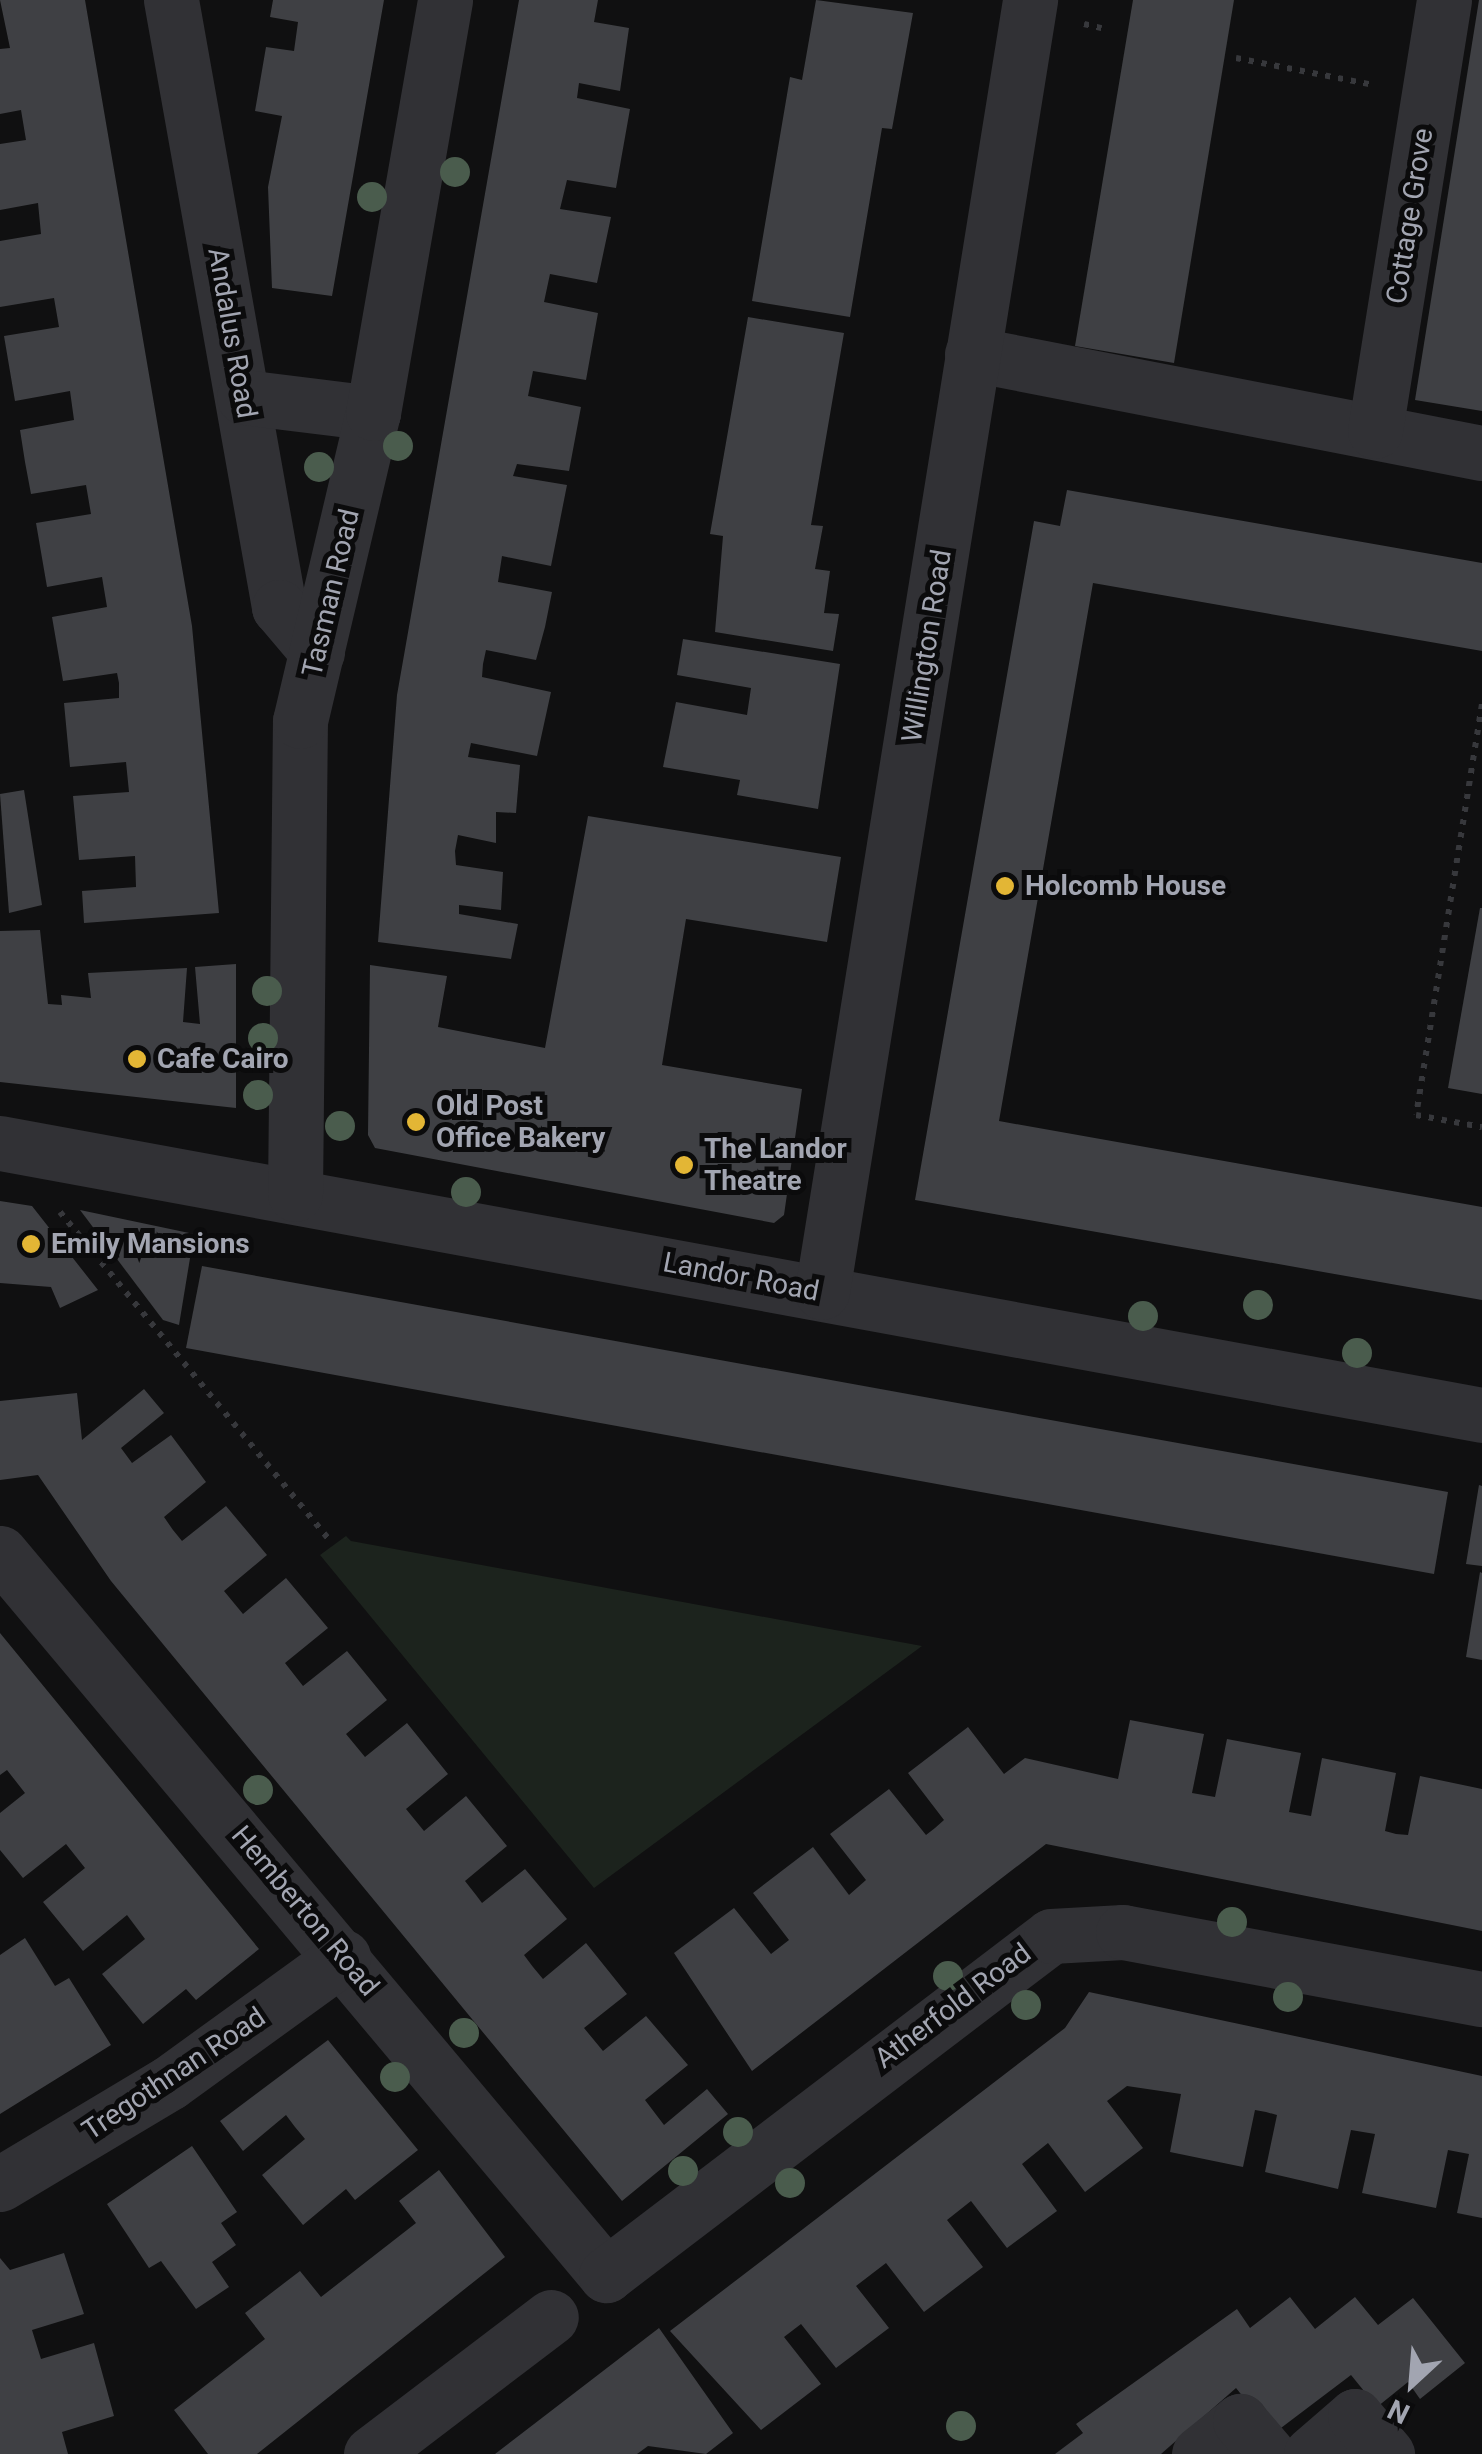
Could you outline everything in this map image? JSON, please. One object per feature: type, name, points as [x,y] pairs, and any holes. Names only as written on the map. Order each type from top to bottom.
[{"type":"street","name":"Andalus Road","points":[[172,0],[279,606],[317,652]]},
{"type":"street","name":"Tasman Road","points":[[295,1194],[292,822],[317,652],[373,413],[445,0]]},
{"type":"street","name":"Willington Road","points":[[822,1292],[1030,0]]},
{"type":"street","name":"Cottage Grove","points":[[1375,432],[1444,0]]},
{"type":"street","points":[[972,354],[1482,452]]},
{"type":"street","points":[[244,397],[373,413]]},
{"type":"street","name":"Landor Road","points":[[0,1143],[295,1194],[1482,1415]]},
{"type":"street","name":"Hemberton Road","points":[[0,1553],[606,2275]]},
{"type":"street","name":"Atherfold Road","points":[[606,2275],[1052,1936],[1123,1932],[1482,1999]]},
{"type":"street","name":"Tregothnan Road","points":[[0,2184],[169,2084],[343,1958]]},
{"type":"street","points":[[372,2454],[551,2317]]},
{"type":"street","points":[[1199,2454],[1240,2421],[1268,2454]]},
{"type":"street","points":[[1311,2454],[1371,2435]]},
{"type":"path","points":[[1236,58],[1429,96]]},
{"type":"path","points":[[1482,704],[1416,1115],[1482,1127]]},
{"type":"path","points":[[59,1151],[63,1220],[332,1542]]},
{"type":"shaded area","points":[[346,1536],[351,1541],[922,1646],[594,1888],[320,1555]]},
{"type":"building","points":[[0,0],[85,0],[192,626],[219,913],[84,923],[82,891],[136,887],[135,856],[79,860],[73,796],[129,792],[126,762],[70,767],[64,703],[119,698],[119,683],[117,673],[63,681],[52,617],[107,607],[102,577],[47,587],[36,523],[91,514],[86,485],[31,494],[25,462],[20,430],[74,420],[70,391],[15,401],[4,336],[59,327],[54,298],[0,307],[0,241],[41,234],[38,203],[0,210],[0,144],[26,140],[21,110],[0,114],[0,49],[10,48]]},
{"type":"building","points":[[273,0],[384,0],[332,296],[272,288],[268,187],[282,116],[255,111],[266,47],[294,51],[298,22],[270,17]]},
{"type":"building","points":[[519,0],[598,0],[594,22],[629,28],[620,91],[579,83],[577,98],[630,109],[616,188],[567,180],[560,209],[611,217],[597,283],[550,274],[544,302],[598,313],[586,380],[533,371],[528,396],[581,407],[569,471],[517,464],[513,476],[567,485],[551,566],[502,556],[498,582],[552,592],[545,627],[536,660],[486,650],[483,664],[482,677],[551,692],[537,756],[471,743],[468,757],[520,765],[516,813],[496,812],[496,843],[458,835],[455,851],[456,865],[503,872],[501,910],[459,905],[459,914],[518,924],[511,959],[378,942],[397,695]]},
{"type":"building","points":[[816,0],[913,13],[892,129],[882,128],[850,317],[752,301],[790,77],[802,80]]},
{"type":"building","points":[[1133,0],[1234,0],[1174,363],[1075,346]]},
{"type":"building","points":[[1482,0],[1482,411],[1415,400]]},
{"type":"building","points":[[748,317],[844,333],[811,525],[823,526],[815,569],[830,571],[824,613],[839,614],[833,651],[715,632],[723,536],[710,534]]},
{"type":"building","name":"Holcomb House","points":[[1067,490],[1482,563],[1482,651],[1093,583],[999,1121],[1482,1207],[1482,1300],[915,1200],[1034,521],[1060,526]]},
{"type":"building","points":[[683,639],[840,664],[818,809],[737,795],[740,780],[663,767],[676,702],[747,715],[751,688],[677,675]]},
{"type":"building","points":[[24,790],[42,905],[9,913],[0,794]]},
{"type":"building","points":[[588,816],[841,857],[827,942],[686,919],[662,1065],[802,1089],[784,1215],[774,1223],[375,1148],[368,1135],[370,965],[447,976],[438,1027],[545,1048]]},
{"type":"building","points":[[1482,908],[1482,1094],[1448,1088]]},
{"type":"building","points":[[40,930],[48,1004],[62,1005],[61,995],[91,998],[88,973],[187,968],[183,1022],[200,1024],[195,967],[236,964],[236,1108],[0,1082],[0,931]]},
{"type":"building","name":"Emily Mansions","points":[[0,1201],[32,1206],[98,1290],[60,1308],[51,1287],[0,1283]]},
{"type":"building","points":[[80,1210],[194,1234],[179,1325],[163,1320]]},
{"type":"building","points":[[202,1266],[1448,1492],[1434,1574],[186,1348]]},
{"type":"building","points":[[144,1389],[164,1413],[121,1448],[132,1463],[171,1435],[206,1482],[164,1517],[173,1530],[182,1541],[226,1506],[267,1555],[224,1591],[243,1614],[286,1578],[328,1628],[285,1663],[303,1686],[347,1651],[387,1700],[346,1734],[365,1757],[407,1723],[448,1774],[406,1809],[424,1831],[466,1796],[507,1846],[465,1881],[482,1903],[525,1869],[567,1919],[524,1955],[533,1967],[543,1979],[586,1943],[627,1994],[584,2028],[603,2051],[646,2016],[688,2065],[645,2100],[664,2125],[707,2089],[728,2114],[622,2201],[111,1581],[38,1475],[0,1480],[0,1401],[77,1393],[82,1440]]},
{"type":"building","points":[[1479,1485],[1482,1486],[1482,1566],[1466,1564]]},
{"type":"building","points":[[1482,1573],[1482,1660],[1466,1657]]},
{"type":"building","points":[[0,1633],[259,1949],[196,2000],[186,1989],[143,2024],[102,1974],[145,1939],[127,1915],[83,1951],[43,1902],[85,1868],[66,1844],[23,1878],[0,1850],[0,1813],[25,1793],[7,1770],[0,1775]]},
{"type":"building","points":[[1130,1720],[1204,1734],[1192,1793],[1215,1797],[1227,1739],[1301,1753],[1289,1812],[1311,1816],[1322,1758],[1396,1773],[1385,1831],[1396,1834],[1408,1835],[1420,1776],[1482,1789],[1482,1931],[1046,1844],[752,2071],[674,1953],[734,1908],[771,1954],[789,1940],[753,1893],[813,1847],[849,1895],[866,1880],[830,1834],[889,1789],[926,1835],[944,1820],[908,1773],[968,1727],[1004,1774],[1025,1758],[1118,1779]]},
{"type":"building","points":[[25,1938],[55,1986],[69,1978],[111,2045],[0,2114],[0,1955]]},
{"type":"building","points":[[1089,1992],[1482,2076],[1482,2218],[1457,2213],[1469,2154],[1448,2150],[1436,2208],[1362,2193],[1375,2134],[1351,2130],[1338,2189],[1265,2172],[1277,2115],[1266,2112],[1255,2110],[1243,2167],[1170,2152],[1181,2094],[1127,2086],[1107,2101],[1143,2148],[1085,2192],[1048,2143],[1022,2164],[1057,2211],[1007,2248],[971,2201],[947,2220],[983,2267],[924,2312],[886,2263],[856,2286],[889,2328],[836,2368],[801,2324],[784,2337],[821,2384],[761,2430],[670,2331],[1065,2028]]},
{"type":"building","points":[[328,2040],[418,2150],[355,2200],[346,2189],[303,2225],[262,2175],[305,2139],[286,2115],[243,2151],[220,2121]]},
{"type":"building","points":[[192,2146],[237,2212],[221,2223],[236,2245],[212,2262],[229,2287],[196,2309],[161,2261],[149,2268],[107,2204]]},
{"type":"building","points":[[439,2170],[505,2257],[257,2454],[208,2454],[174,2410],[265,2339],[245,2313],[300,2271],[321,2297],[416,2223],[399,2201]]},
{"type":"building","points":[[64,2253],[84,2314],[32,2330],[41,2359],[94,2343],[114,2416],[62,2432],[68,2454],[0,2454],[0,2258],[10,2270]]},
{"type":"building","points":[[1290,2297],[1315,2329],[1355,2297],[1378,2325],[1413,2298],[1465,2363],[1420,2399],[1408,2382],[1377,2407],[1351,2375],[1273,2434],[1236,2388],[1161,2454],[1055,2454],[1083,2433],[1076,2424],[1237,2309],[1250,2328]]},
{"type":"building","points":[[659,2328],[733,2433],[706,2454],[648,2446],[637,2454],[495,2454]]},
{"type":"place","name":"Holcomb House","points":[[1005,886]]},
{"type":"place","name":"Cafe Cairo","points":[[137,1059]]},
{"type":"place","name":"Old Post Office Bakery","points":[[416,1122]]},
{"type":"place","name":"The Landor Theatre","points":[[684,1165]]},
{"type":"place","name":"Emily Mansions","points":[[31,1244]]}]
